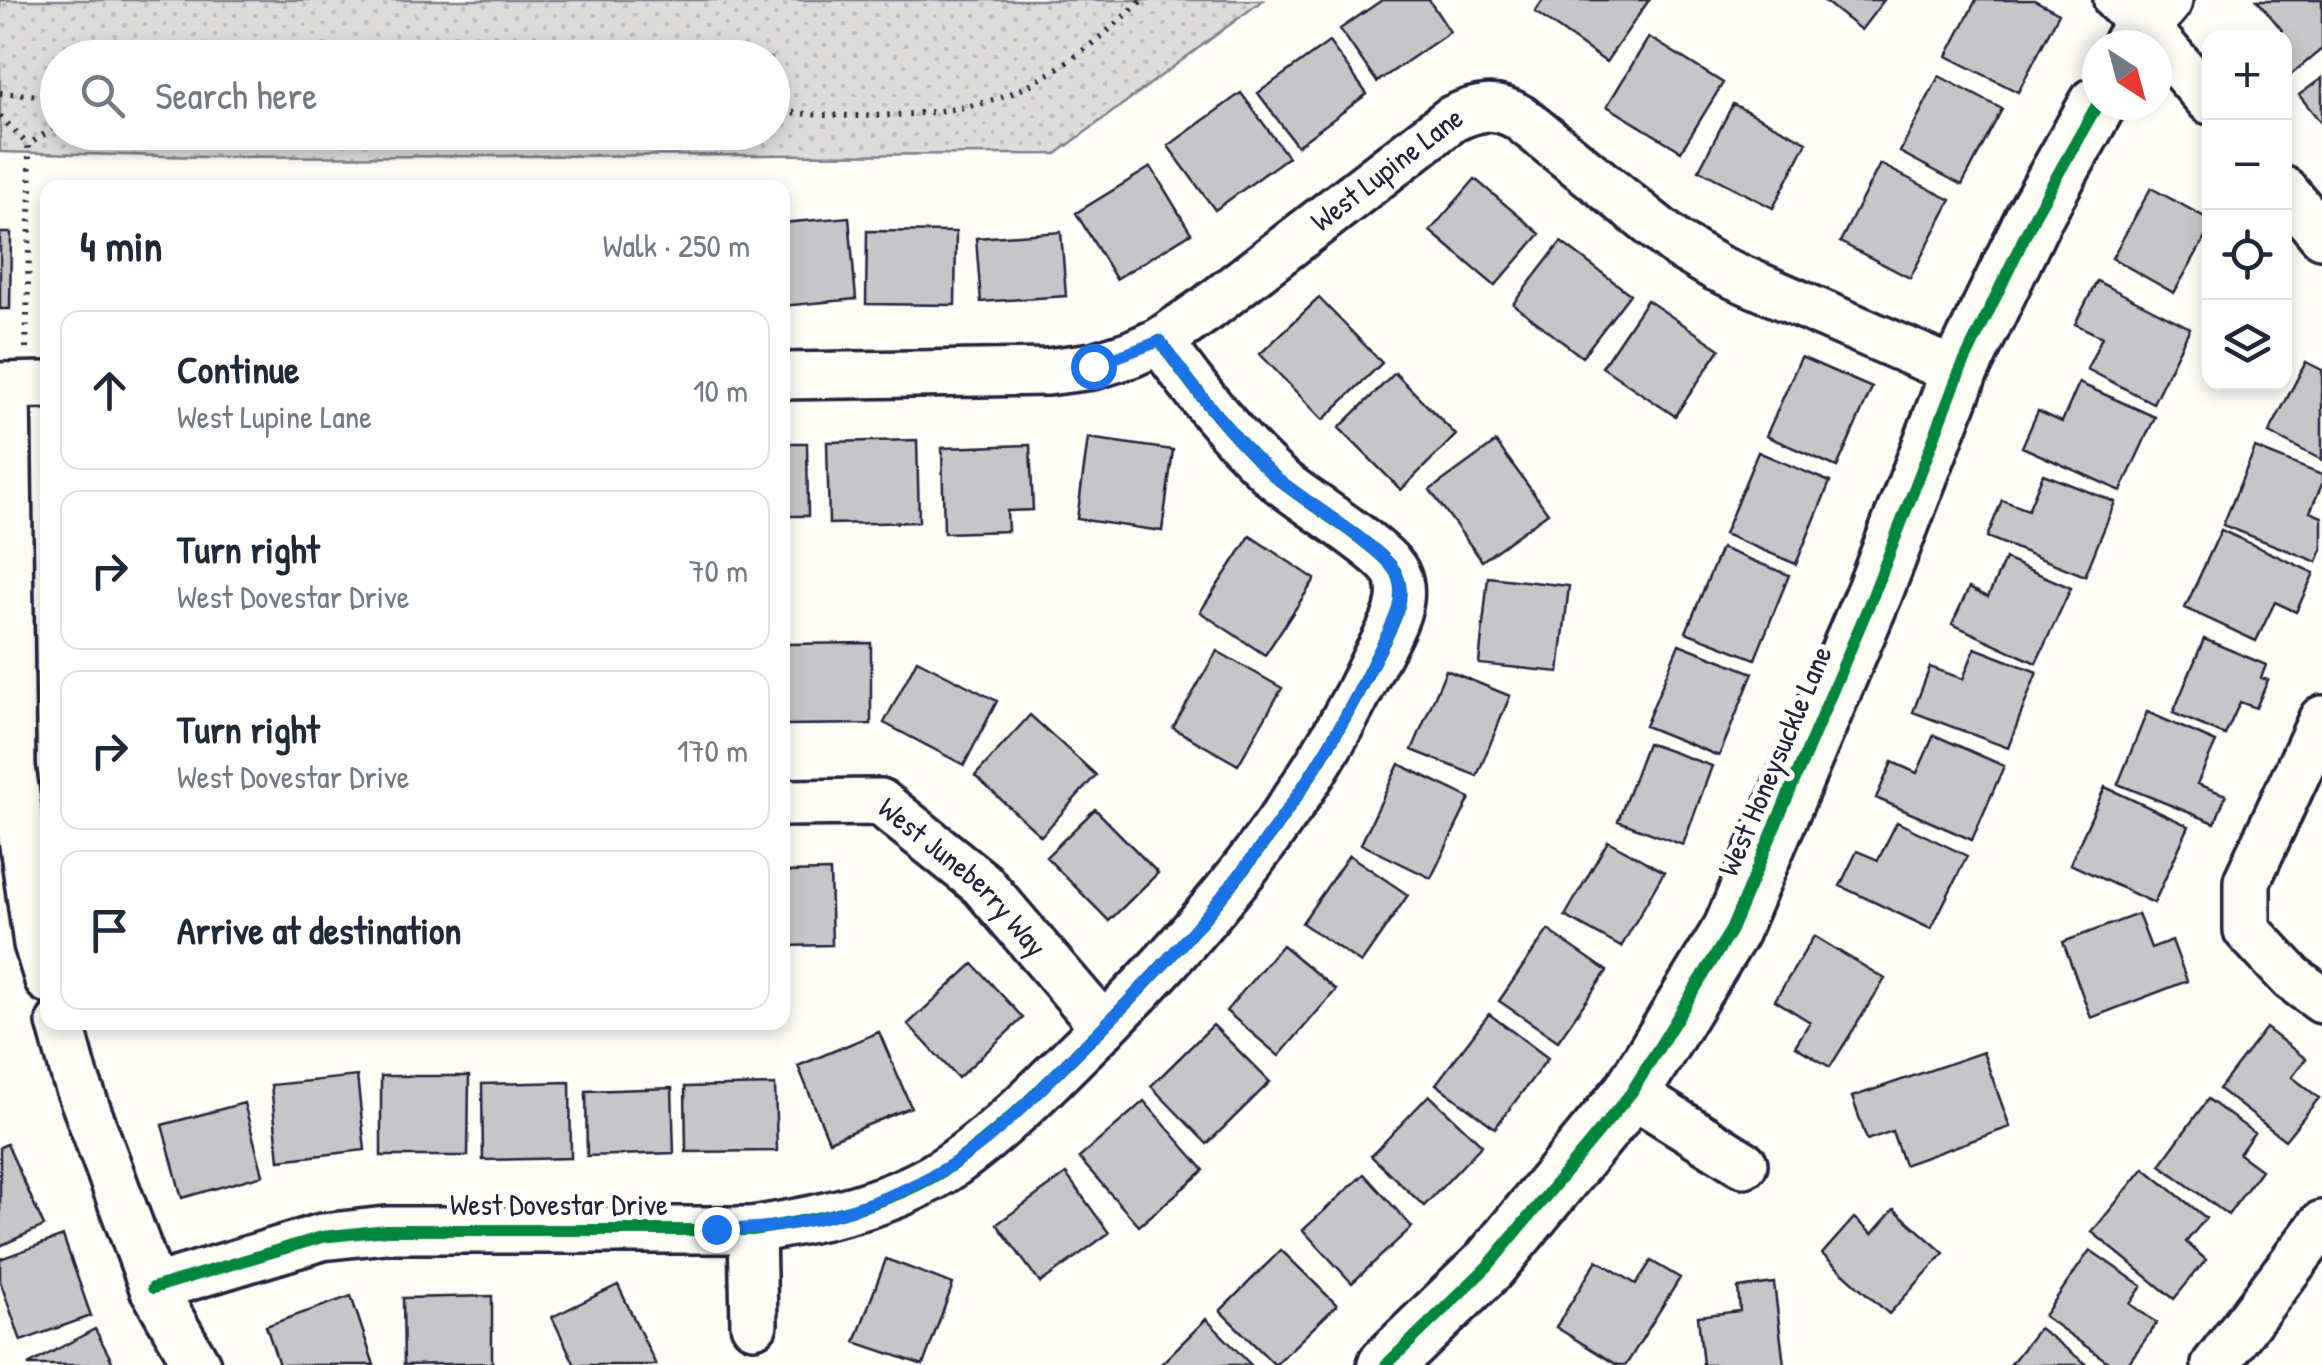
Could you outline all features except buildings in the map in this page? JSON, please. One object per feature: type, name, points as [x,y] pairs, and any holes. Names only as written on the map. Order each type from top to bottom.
[{"type":"street","points":[[2139,17],[2202,92]]},
{"type":"street","name":"West Lupine Lane","points":[[790,376],[1047,372],[1093,366],[1160,341],[1452,119],[1482,108],[1508,111],[1678,245],[1717,268],[1959,373]]},
{"type":"street","name":"West Honeysuckle Lane","points":[[1386,1365],[1488,1266],[1631,1093],[1731,930],[1874,593],[1959,373],[2035,215],[2089,120]]},
{"type":"street","points":[[2292,199],[2322,235]]},
{"type":"street","name":"West Dovestar Drive","points":[[153,1288],[322,1237],[406,1230],[752,1230],[796,1223],[887,1198],[950,1166],[1017,1112],[1104,1027],[1235,885],[1300,789],[1362,686],[1400,606],[1396,573],[1379,555],[1274,476],[1209,409],[1160,341]]},
{"type":"street","points":[[23,385],[12,767],[32,808],[40,954]]},
{"type":"street","points":[[2322,718],[2247,881],[2247,930],[2292,978],[2322,1000]]},
{"type":"street","name":"West Juneberry Way","points":[[790,803],[880,802],[982,884],[1104,1027]]},
{"type":"street","points":[[62,1030],[75,1076],[153,1288],[197,1365]]},
{"type":"street","points":[[1631,1093],[1744,1164]]},
{"type":"street","points":[[2215,1365],[2322,1224]]},
{"type":"street","points":[[752,1230],[754,1324]]},
{"type":"path","points":[[790,113],[866,116],[968,105],[1009,94],[1058,68],[1103,36],[1142,0]]},
{"type":"path","points":[[0,92],[40,95]]},
{"type":"path","points":[[0,116],[28,145],[32,186],[23,385]]},
{"type":"path","points":[[28,145],[40,137]]},
{"type":"shaded area","points":[[0,0],[1263,0],[1056,154],[206,157],[0,152]]},
{"type":"cycle path","points":[[1386,1365],[1488,1266],[1631,1093],[1731,930],[1874,593],[1959,373],[2035,215],[2089,120]]},
{"type":"cycle path","points":[[153,1288],[322,1237],[386,1230],[752,1230],[804,1221],[881,1200],[930,1179],[969,1153],[1031,1098],[1162,966],[1242,873],[1313,772],[1344,720],[1398,608],[1400,584],[1388,563],[1256,459],[1160,341]]},
{"type":"route","points":[[716,1229],[752,1230],[796,1223],[887,1198],[950,1166],[1017,1112],[1163,966],[1235,885],[1300,789],[1362,686],[1400,606],[1396,573],[1379,555],[1274,476],[1209,409],[1160,341],[1093,366]]}]
